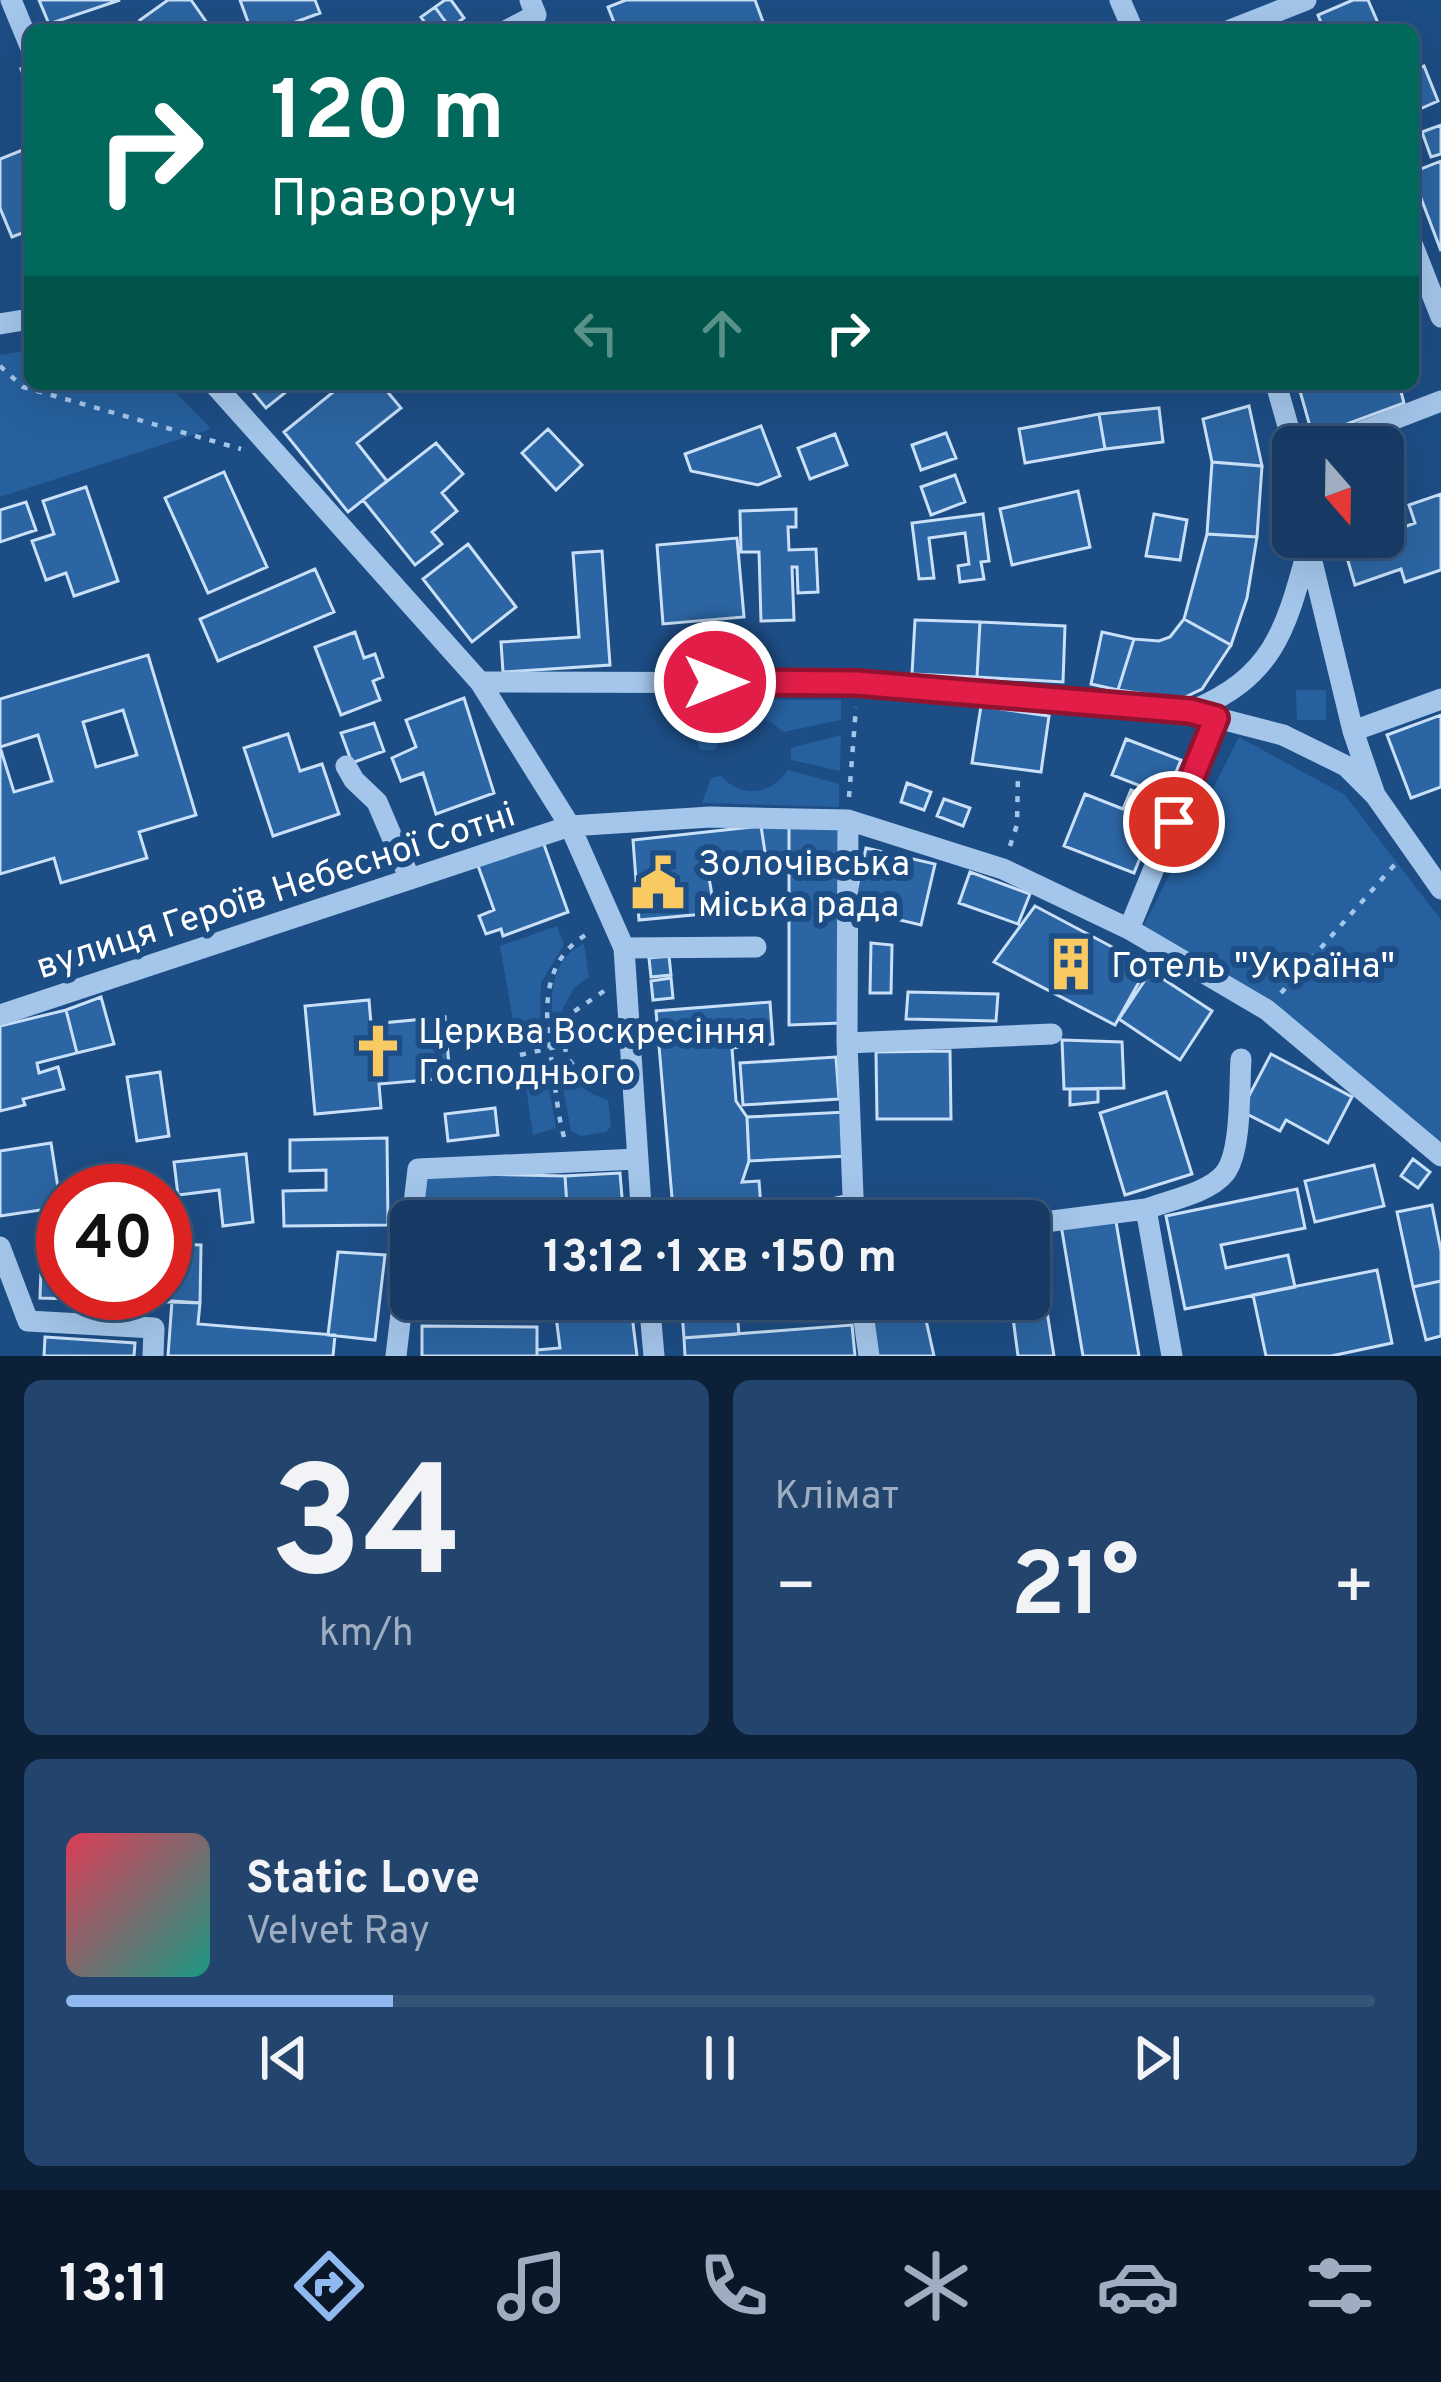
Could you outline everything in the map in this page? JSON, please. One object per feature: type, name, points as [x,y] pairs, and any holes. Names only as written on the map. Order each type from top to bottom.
[{"type":"street","points":[[11,0],[24,31]]},
{"type":"street","points":[[519,24],[536,15],[530,0]]},
{"type":"street","points":[[1284,20],[1306,0]]},
{"type":"street","points":[[1419,261],[1441,317]]},
{"type":"street","points":[[219,390],[480,682],[570,826],[624,948],[641,1200]]},
{"type":"street","points":[[1278,390],[1288,426]]},
{"type":"street","points":[[1375,426],[1441,400]]},
{"type":"street","points":[[1190,711],[1231,694],[1265,657],[1286,626],[1303,558]]},
{"type":"street","points":[[1311,558],[1353,731],[1375,795]]},
{"type":"street","points":[[480,682],[856,683],[1190,711],[1283,735],[1346,766],[1375,795],[1441,889]]},
{"type":"street","points":[[1353,731],[1441,699]]},
{"type":"street","points":[[1129,929],[1216,718]]},
{"type":"street","points":[[346,766],[377,802],[410,879]]},
{"type":"street","name":"вулиця Героїв Небесної Сотні","points":[[0,1015],[570,826],[710,817],[848,820],[1003,869],[1129,929],[1267,1010],[1441,1156]]},
{"type":"street","points":[[848,820],[847,1043],[853,1200]]},
{"type":"street","points":[[624,948],[755,947]]},
{"type":"street","points":[[847,1043],[1052,1034]]},
{"type":"street","points":[[1050,1221],[1147,1209],[1224,1175],[1234,1153],[1241,1059]]},
{"type":"street","points":[[414,1200],[418,1169],[637,1159]]},
{"type":"street","points":[[1147,1209],[1172,1356]]},
{"type":"street","points":[[0,1247],[28,1321],[154,1328],[153,1356]]},
{"type":"street","points":[[396,1356],[400,1320]]},
{"type":"street","points":[[651,1320],[654,1356]]},
{"type":"street","points":[[864,1320],[869,1356]]},
{"type":"path","points":[[0,366],[24,387]]},
{"type":"path","points":[[34,390],[254,453],[240,439]]},
{"type":"path","points":[[848,820],[855,720]]},
{"type":"path","points":[[1017,825],[1018,773]]},
{"type":"path","points":[[1267,1010],[1412,845]]},
{"type":"path","points":[[594,1161],[575,1156],[562,1133],[545,1019],[547,988],[559,959],[574,940],[612,920]]},
{"type":"path","points":[[626,976],[569,1015],[562,1034],[567,1057],[580,1074],[610,1085],[632,1081]]},
{"type":"path","points":[[520,1055],[564,1045]]},
{"type":"shaded area","points":[[24,351],[24,390],[174,390],[211,429],[0,497],[0,355]]},
{"type":"shaded area","points":[[1296,690],[1326,690],[1326,720],[1297,720]]},
{"type":"shaded area","points":[[669,699],[841,700],[841,720],[783,732],[763,719],[742,718],[727,725],[715,750],[700,750],[691,728],[669,714]]},
{"type":"shaded area","points":[[841,735],[840,771],[791,760],[791,748]]},
{"type":"shaded area","points":[[1239,737],[1345,795],[1441,920],[1441,1151],[1144,925]]},
{"type":"shaded area","points":[[788,770],[839,784],[839,807],[702,803],[711,778],[721,776],[738,788],[756,791],[773,785]]},
{"type":"shaded area","points":[[557,926],[564,945],[541,983],[540,1026],[530,1028],[533,1041],[517,1043],[500,946]]},
{"type":"shaded area","points":[[584,944],[589,977],[574,988],[554,1025],[552,1002],[559,967]]},
{"type":"shaded area","points":[[562,1060],[580,1086],[608,1100],[611,1126],[606,1132],[581,1136],[571,1131],[558,1061]]},
{"type":"shaded area","points":[[544,1062],[556,1128],[533,1135],[523,1067]]},
{"type":"building","points":[[39,0],[120,0],[49,24]]},
{"type":"building","points":[[168,0],[191,0],[208,24],[143,24],[140,20]]},
{"type":"building","points":[[240,0],[315,0],[320,13],[290,24],[249,24]]},
{"type":"building","points":[[451,0],[464,18],[447,24],[435,7]]},
{"type":"building","points":[[626,0],[755,0],[764,24],[615,24],[608,7]]},
{"type":"building","points":[[1353,0],[1368,0],[1378,24],[1322,24],[1318,15]]},
{"type":"building","points":[[435,7],[447,24],[426,24],[421,17]]},
{"type":"building","points":[[1424,66],[1438,101],[1419,109],[1419,68]]},
{"type":"building","points":[[1441,125],[1441,154],[1431,157],[1422,132]]},
{"type":"building","points":[[24,149],[24,232],[12,237],[0,208],[0,159]]},
{"type":"building","points":[[1441,161],[1441,251],[1419,193],[1419,170]]},
{"type":"building","points":[[251,390],[288,390],[266,408]]},
{"type":"building","points":[[336,390],[386,390],[401,408],[357,443],[387,481],[348,512],[284,432]]},
{"type":"building","points":[[1300,390],[1401,390],[1404,403],[1342,426],[1310,426]]},
{"type":"building","points":[[1249,406],[1262,466],[1212,462],[1203,419]]},
{"type":"building","points":[[1159,408],[1163,442],[1105,449],[1099,414]]},
{"type":"building","points":[[1099,414],[1105,449],[1025,463],[1019,429]]},
{"type":"building","points":[[761,426],[780,476],[758,485],[691,471],[685,454]]},
{"type":"building","points":[[548,429],[582,465],[556,490],[522,453]]},
{"type":"building","points":[[946,433],[956,458],[921,470],[912,445]]},
{"type":"building","points":[[835,434],[847,465],[810,479],[798,448]]},
{"type":"building","points":[[436,443],[463,474],[442,493],[457,511],[432,532],[442,544],[415,565],[363,500]]},
{"type":"building","points":[[1212,462],[1262,466],[1257,537],[1207,534]]},
{"type":"building","points":[[224,472],[267,567],[208,593],[165,498]]},
{"type":"building","points":[[955,475],[965,502],[931,515],[921,487]]},
{"type":"building","points":[[86,487],[118,581],[74,596],[66,573],[46,580],[32,541],[54,534],[43,501]]},
{"type":"building","points":[[1078,491],[1090,547],[1012,565],[1000,509]]},
{"type":"building","points":[[1441,494],[1441,570],[1405,582],[1401,569],[1355,585],[1347,558],[1404,558],[1404,527],[1415,523],[1409,505]]},
{"type":"building","points":[[26,502],[36,530],[0,542],[0,510]]},
{"type":"building","points":[[796,509],[796,527],[788,527],[789,550],[816,549],[818,592],[798,593],[797,567],[792,567],[794,620],[761,621],[759,552],[741,552],[740,511]]},
{"type":"building","points":[[983,514],[989,561],[981,562],[984,579],[960,582],[958,566],[969,564],[965,533],[929,538],[934,578],[919,579],[912,523]]},
{"type":"building","points":[[1154,514],[1187,520],[1180,560],[1146,556]]},
{"type":"building","points":[[1207,534],[1257,537],[1247,598],[1231,645],[1184,619]]},
{"type":"building","points":[[737,538],[744,617],[663,624],[657,545]]},
{"type":"building","points":[[468,544],[516,607],[472,642],[423,579]]},
{"type":"building","points":[[602,551],[610,665],[503,672],[501,642],[579,637],[573,553]]},
{"type":"building","points":[[315,569],[334,612],[218,661],[200,619]]},
{"type":"building","points":[[1184,619],[1231,645],[1202,689],[1181,699],[1118,690],[1134,639],[1170,637]]},
{"type":"building","points":[[915,620],[980,622],[977,677],[912,674]]},
{"type":"building","points":[[980,622],[1065,626],[1063,682],[977,677]]},
{"type":"building","points":[[355,632],[364,658],[375,654],[383,677],[373,681],[380,700],[341,715],[315,647]]},
{"type":"building","points":[[1102,632],[1134,639],[1118,690],[1091,684]]},
{"type":"building","points":[[148,655],[196,815],[139,832],[147,858],[61,883],[54,858],[0,874],[0,747],[0,699]],"holes":[[[123,710],[137,755],[96,767],[83,722]],[[38,735],[52,781],[14,792],[0,747]]]},
{"type":"building","points":[[464,698],[494,793],[436,814],[423,773],[401,781],[392,758],[416,747],[406,720]]},
{"type":"building","points":[[981,706],[1049,716],[1041,772],[972,763]]},
{"type":"building","points":[[1441,715],[1441,787],[1411,798],[1387,735]]},
{"type":"building","points":[[374,723],[384,751],[352,763],[341,733]]},
{"type":"building","points":[[288,734],[300,771],[322,764],[339,814],[273,836],[244,748]]},
{"type":"building","points":[[1126,739],[1181,760],[1166,796],[1112,775]]},
{"type":"building","points":[[907,783],[931,792],[924,810],[901,802]]},
{"type":"building","points":[[1131,790],[1162,803],[1134,873],[1064,846],[1085,794],[1123,809]]},
{"type":"building","points":[[944,799],[970,808],[963,826],[937,816]]},
{"type":"building","points":[[761,826],[766,859],[706,860],[715,913],[639,920],[633,840]]},
{"type":"building","points":[[761,826],[789,827],[789,862],[766,859]]},
{"type":"building","points":[[840,826],[841,1023],[789,1025],[789,827]]},
{"type":"building","points":[[542,839],[568,912],[503,936],[501,929],[486,934],[479,916],[494,910],[477,863]]},
{"type":"building","points":[[866,848],[935,864],[921,925],[852,909]]},
{"type":"building","points":[[970,872],[1030,894],[1018,924],[959,903]]},
{"type":"building","name":"Готель \"Україна\"","points":[[1035,906],[1148,966],[1115,1025],[994,962]]},
{"type":"building","points":[[871,943],[892,945],[891,993],[870,993]]},
{"type":"building","points":[[669,956],[671,975],[651,977],[649,958]]},
{"type":"building","points":[[1151,971],[1212,1011],[1180,1060],[1119,1019]]},
{"type":"building","points":[[671,978],[673,998],[653,1000],[651,981]]},
{"type":"building","points":[[908,992],[998,994],[996,1021],[906,1019]]},
{"type":"building","points":[[101,997],[114,1044],[77,1053],[66,1010]]},
{"type":"building","name":"Церква Воскресіння Господнього","points":[[369,1000],[371,1024],[445,1017],[450,1078],[379,1084],[381,1108],[315,1114],[305,1006]]},
{"type":"building","points":[[770,1002],[773,1044],[732,1048],[736,1101],[747,1117],[749,1161],[742,1182],[759,1181],[760,1200],[672,1200],[656,1011]]},
{"type":"building","points":[[66,1010],[77,1053],[37,1063],[39,1073],[58,1067],[64,1089],[23,1099],[25,1105],[0,1111],[0,1026]]},
{"type":"building","points":[[1062,1040],[1122,1042],[1124,1088],[1064,1089]]},
{"type":"building","points":[[950,1051],[951,1119],[877,1119],[876,1052]]},
{"type":"building","points":[[1271,1054],[1352,1097],[1328,1143],[1286,1120],[1280,1131],[1241,1111]]},
{"type":"building","points":[[836,1057],[839,1099],[743,1105],[740,1063]]},
{"type":"building","points":[[160,1072],[169,1136],[137,1141],[127,1077]]},
{"type":"building","points":[[1070,1089],[1098,1089],[1098,1102],[1070,1105]]},
{"type":"building","points":[[1166,1092],[1192,1174],[1125,1195],[1100,1113]]},
{"type":"building","points":[[495,1108],[498,1135],[448,1141],[445,1114]]},
{"type":"building","points":[[846,1112],[848,1156],[749,1161],[747,1117]]},
{"type":"building","points":[[387,1138],[388,1225],[284,1226],[283,1191],[326,1190],[326,1170],[290,1171],[290,1140]]},
{"type":"building","points":[[51,1143],[54,1164],[36,1164],[36,1211],[0,1216],[0,1151]]},
{"type":"building","points":[[246,1154],[253,1222],[223,1226],[219,1190],[192,1193],[192,1164],[174,1162]]},
{"type":"building","points":[[1413,1159],[1430,1172],[1418,1188],[1401,1176]]},
{"type":"building","points":[[1374,1165],[1384,1206],[1315,1222],[1305,1181]]},
{"type":"building","points":[[422,1173],[565,1176],[567,1200],[423,1200]]},
{"type":"building","points":[[620,1173],[622,1200],[567,1200],[565,1176]]},
{"type":"building","points":[[1297,1189],[1305,1228],[1221,1245],[1226,1268],[1288,1255],[1295,1287],[1185,1309],[1166,1216]]},
{"type":"building","points":[[1432,1205],[1441,1281],[1413,1287],[1397,1212]]},
{"type":"building","points":[[1115,1216],[1139,1356],[1083,1356],[1061,1225]]},
{"type":"building","points":[[192,1245],[201,1245],[200,1303],[192,1303]]},
{"type":"building","points":[[338,1252],[385,1255],[375,1340],[328,1335]]},
{"type":"building","points":[[1377,1270],[1392,1343],[1331,1356],[1266,1356],[1253,1295]]},
{"type":"building","points":[[1441,1281],[1441,1336],[1426,1340],[1413,1287]]},
{"type":"building","points":[[192,1302],[200,1303],[198,1324],[335,1335],[333,1356],[168,1356],[171,1320],[192,1320]]},
{"type":"building","points":[[556,1320],[633,1320],[637,1356],[537,1356],[537,1350],[560,1348]]},
{"type":"building","points":[[683,1320],[738,1320],[739,1334],[684,1338]]},
{"type":"building","points":[[868,1320],[926,1320],[934,1356],[874,1356]]},
{"type":"building","points":[[1013,1320],[1048,1320],[1054,1356],[1018,1356]]},
{"type":"building","points":[[852,1325],[855,1356],[685,1356],[684,1338]]},
{"type":"building","points":[[422,1326],[537,1327],[537,1356],[422,1356]]},
{"type":"building","points":[[45,1337],[135,1343],[134,1356],[44,1356]]},
{"type":"place","name":"Золочівська міська рада","points":[[658,883]]},
{"type":"place","name":"Готель \"Україна\"","points":[[1071,964]]},
{"type":"place","name":"Церква Воскресіння Господнього","points":[[378,1051]]},
{"type":"route","points":[[715,682],[856,683],[1190,711],[1216,718],[1174,822]]}]
